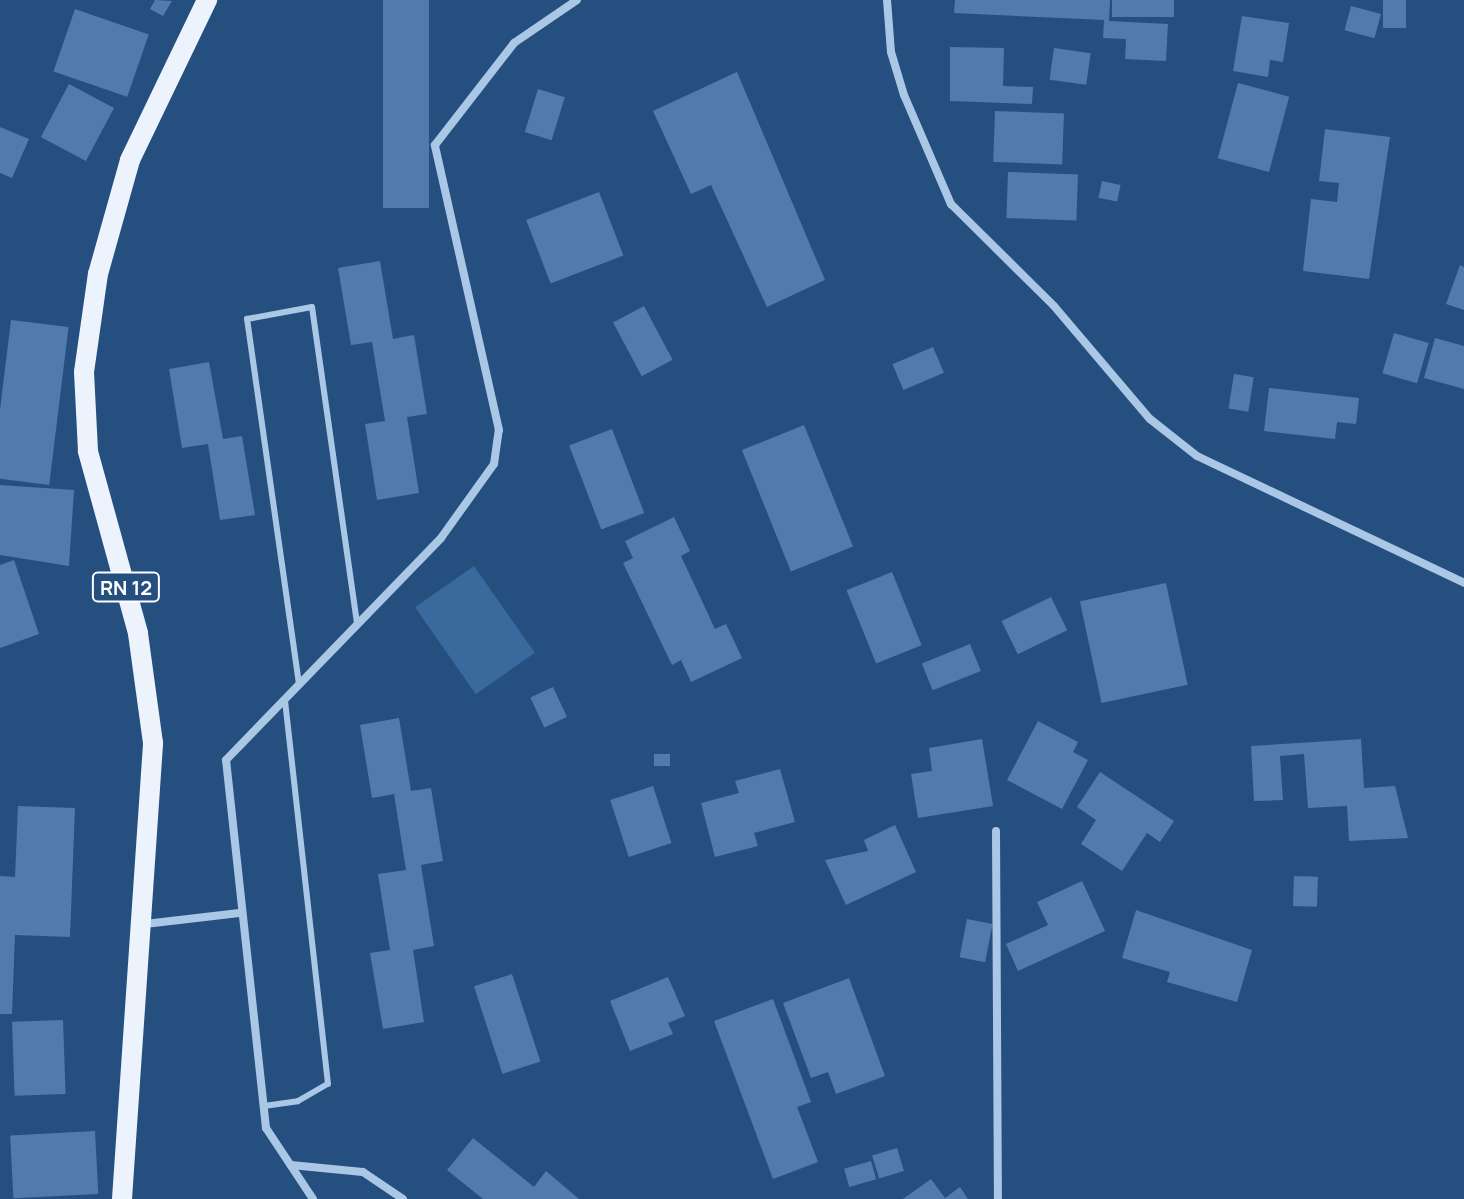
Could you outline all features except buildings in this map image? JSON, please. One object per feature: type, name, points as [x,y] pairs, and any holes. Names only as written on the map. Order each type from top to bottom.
[{"type":"main road","name":"RN 12","points":[[122,1199],[132,1010],[145,924],[153,743],[138,633],[88,451],[84,372],[98,274],[130,160],[207,0]]},
{"type":"street","points":[[313,1199],[266,1128],[239,913],[226,760],[441,538],[494,464],[499,430],[435,145],[514,43],[577,0]]},
{"type":"street","points":[[887,0],[891,52],[904,95],[951,204],[1054,306],[1150,419],[1197,456],[1464,583]]},
{"type":"street","points":[[996,831],[998,1199]]},
{"type":"street","points":[[145,924],[239,913]]},
{"type":"street","points":[[291,1165],[363,1172],[403,1199]]},
{"type":"lane","points":[[299,684],[247,319],[312,307],[357,625]]},
{"type":"lane","points":[[264,1106],[298,1101],[328,1084],[285,699]]},
{"type":"shaded area","points":[[474,566],[535,653],[476,694],[415,607]]}]
